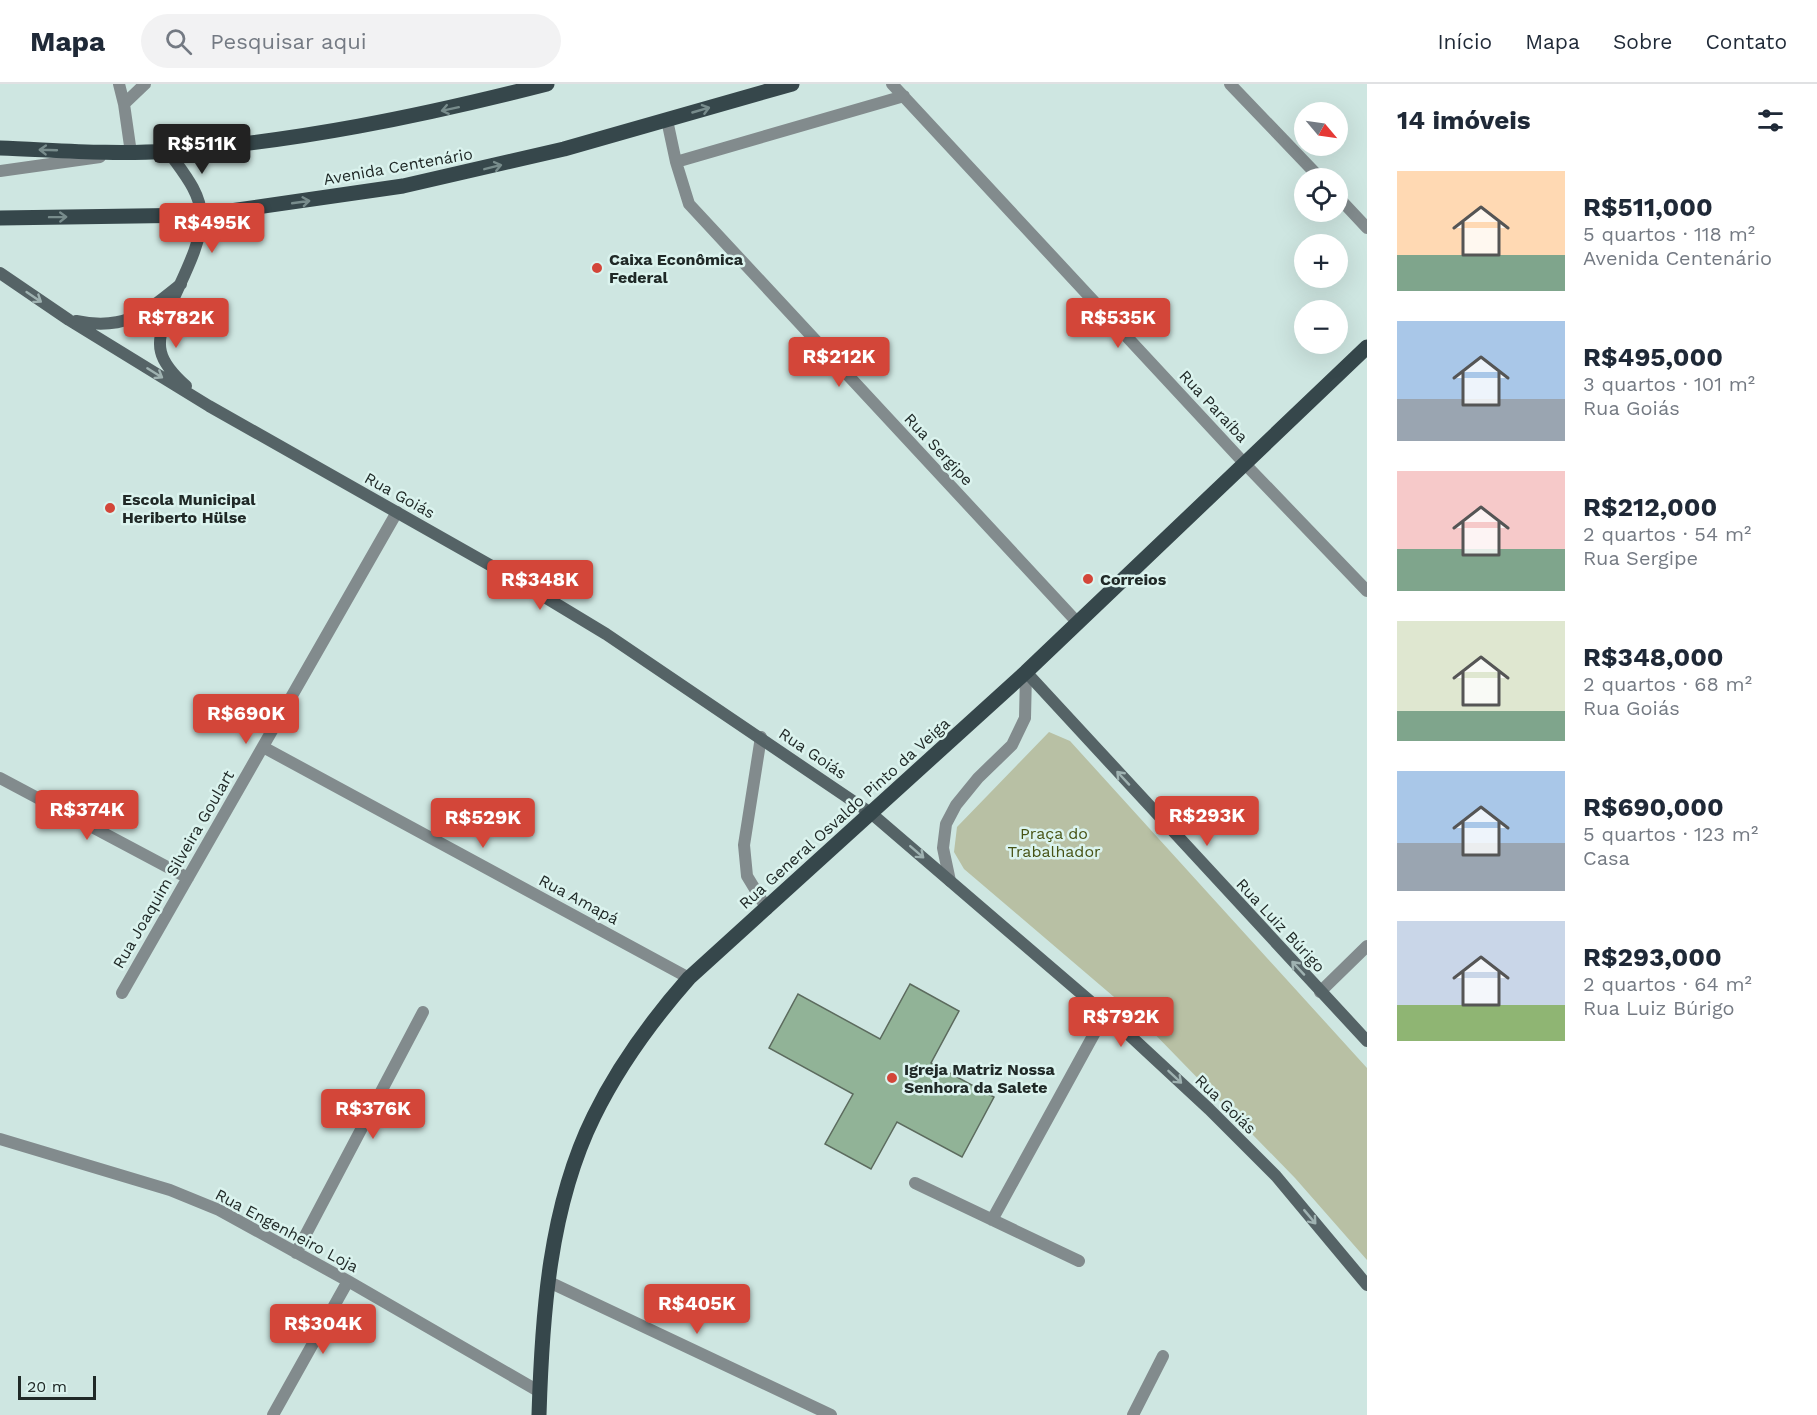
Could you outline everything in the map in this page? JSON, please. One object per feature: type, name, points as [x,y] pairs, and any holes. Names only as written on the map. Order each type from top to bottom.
[{"type":"main road","points":[[0,148],[131,153],[305,136],[453,108],[501,90],[547,84]]},
{"type":"main road","name":"Avenida Centenário","points":[[0,218],[202,215],[345,195],[465,173],[564,149],[792,84]]},
{"type":"main road","name":"Rua General Osvaldo Pinto da Veiga","points":[[539,1415],[549,1282],[558,1224],[574,1166],[593,1118],[617,1074],[651,1021],[689,978],[1026,672],[1367,347]]},
{"type":"street","points":[[0,171],[131,153],[119,84]]},
{"type":"street","points":[[124,104],[145,84]]},
{"type":"street","name":"Rua Paraíba","points":[[892,84],[1245,464],[1367,591]]},
{"type":"street","points":[[1230,84],[1310,168]]},
{"type":"street","points":[[676,162],[904,96]]},
{"type":"street","name":"Rua Sergipe","points":[[667,120],[676,162],[689,204],[1077,622]]},
{"type":"street","points":[[168,151],[195,192],[202,215]]},
{"type":"street","points":[[1348,208],[1367,228]]},
{"type":"street","name":"Rua Goiás","points":[[202,215],[197,249],[162,329],[161,352],[175,376],[209,406]]},
{"type":"street","name":"Rua Goiás","points":[[0,273],[69,320],[209,406],[606,634],[872,814],[1105,1014],[1209,1108],[1276,1176],[1367,1285]]},
{"type":"street","points":[[69,320],[101,326],[132,319],[182,283]]},
{"type":"street","name":"Rua Joaquim Silveira Goulart","points":[[122,993],[397,512]]},
{"type":"street","points":[[950,880],[943,848],[946,824],[956,805],[978,778],[1012,745],[1025,718],[1026,672]]},
{"type":"street","name":"Rua Luiz Búrigo","points":[[1026,672],[1367,1041]]},
{"type":"street","points":[[761,737],[744,845],[747,876],[766,909]]},
{"type":"street","name":"Rua Amapá","points":[[263,747],[689,978]]},
{"type":"street","points":[[0,778],[188,878]]},
{"type":"street","points":[[1320,992],[1367,946]]},
{"type":"street","points":[[296,1253],[423,1012]]},
{"type":"street","points":[[992,1220],[1105,1014]]},
{"type":"street","name":"Rua Engenheiro Loja","points":[[0,1139],[170,1190],[219,1210],[348,1281],[540,1392]]},
{"type":"street","points":[[915,1183],[1079,1261]]},
{"type":"street","points":[[273,1415],[348,1281]]},
{"type":"street","points":[[549,1282],[831,1415]]},
{"type":"street","points":[[1133,1415],[1163,1356]]},
{"type":"green space","name":"Praça do Trabalhador","points":[[1049,732],[1070,741],[1367,1068],[1367,1260],[1295,1178],[1141,1020],[964,869],[954,852],[957,827]]},
{"type":"building","name":"Igreja Matriz Nossa Senhora da Salete","points":[[910,984],[959,1011],[931,1063],[994,1097],[962,1157],[897,1122],[871,1169],[825,1144],[853,1094],[769,1048],[798,994],[880,1039]]},
{"type":"place","name":"Caixa Econômica Federal","points":[[597,268]]},
{"type":"place","name":"Escola Municipal Heriberto Hülse","points":[[110,508]]},
{"type":"place","name":"Correios","points":[[1088,579]]},
{"type":"place","name":"Igreja Matriz Nossa Senhora da Salete","points":[[892,1078]]}]
